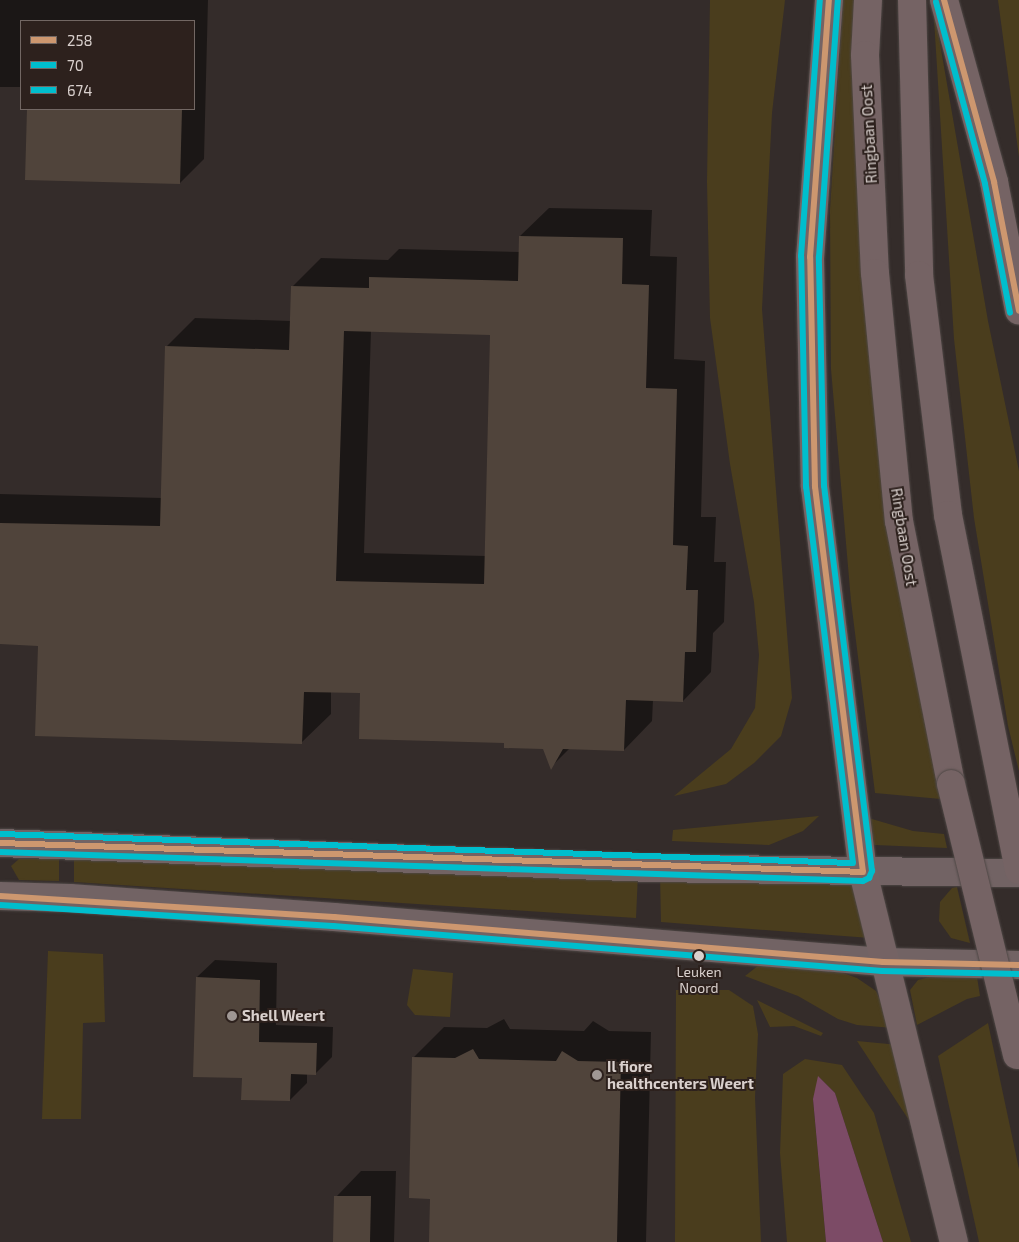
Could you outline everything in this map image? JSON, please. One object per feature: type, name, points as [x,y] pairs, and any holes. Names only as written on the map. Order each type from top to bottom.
[{"type":"main road","points":[[829,0],[810,257],[815,487],[863,872],[883,962],[954,1242]]},
{"type":"main road","name":"Ringbaan Oost","points":[[868,0],[865,55],[875,273],[899,521],[951,784],[1018,1059]]},
{"type":"main road","points":[[912,0],[919,276],[948,514],[1000,786],[1019,871]]},
{"type":"main road","points":[[944,0],[994,182],[1019,311]]},
{"type":"street","points":[[0,843],[651,868],[863,872],[1019,871]]},
{"type":"street","points":[[0,896],[70,898],[334,917],[883,962],[1019,965]]},
{"type":"shaded area","points":[[710,0],[785,0],[772,113],[762,309],[792,698],[781,736],[754,763],[726,784],[674,796],[731,749],[755,708],[759,655],[754,602],[730,464],[710,318],[707,182]]},
{"type":"shaded area","points":[[843,0],[854,0],[858,163],[941,799],[875,793],[851,601],[831,369],[830,210]]},
{"type":"shaded area","points":[[998,0],[1019,0],[1019,157]]},
{"type":"shaded area","points":[[933,3],[988,321],[1019,471],[1019,771],[1008,726],[974,518],[954,339]]},
{"type":"shaded area","points":[[819,816],[803,831],[769,845],[672,841],[673,830]]},
{"type":"shaded area","points":[[865,817],[913,831],[944,834],[947,848],[875,845],[871,843]]},
{"type":"shaded area","points":[[19,859],[59,859],[59,881],[19,880],[11,866]]},
{"type":"shaded area","points":[[74,859],[638,874],[636,918],[74,882]]},
{"type":"shaded area","points":[[660,874],[855,881],[870,938],[661,922]]},
{"type":"shaded area","points":[[957,887],[970,943],[951,938],[939,921],[940,902],[952,888]]},
{"type":"shaded area","points":[[48,951],[103,954],[105,1022],[83,1023],[81,1119],[42,1119]]},
{"type":"shaded area","points":[[759,965],[843,973],[857,978],[876,991],[893,1028],[857,1025],[838,1019],[798,996],[745,976]]},
{"type":"shaded area","points":[[413,969],[453,973],[450,1017],[415,1015],[407,1005]]},
{"type":"shaded area","points":[[929,977],[977,977],[980,996],[967,999],[917,1025],[910,990],[918,980]]},
{"type":"shaded area","points":[[676,990],[729,990],[753,1006],[758,1034],[755,1097],[761,1242],[675,1242]]},
{"type":"shaded area","points":[[757,1000],[823,1033],[821,1036],[794,1026],[770,1027]]},
{"type":"shaded area","points":[[988,1023],[1019,1169],[1019,1242],[979,1242],[938,1056]]},
{"type":"shaded area","points":[[857,1041],[899,1045],[922,1140]]},
{"type":"shaded area","points":[[805,1059],[842,1065],[874,1113],[911,1242],[883,1242],[835,1093],[819,1077],[813,1100],[826,1242],[787,1242],[780,1153],[783,1074]]},
{"type":"shaded area","points":[[818,1076],[835,1093],[883,1242],[826,1242],[813,1099]]},
{"type":"building","points":[[27,110],[182,110],[180,184],[25,180]]},
{"type":"building","points":[[519,236],[623,238],[622,284],[649,285],[646,388],[677,389],[673,545],[688,546],[686,590],[698,590],[696,652],[685,652],[683,702],[626,700],[624,751],[563,749],[551,770],[543,749],[504,748],[504,743],[359,739],[360,693],[304,692],[302,744],[35,736],[38,646],[0,644],[0,523],[160,526],[165,346],[289,350],[291,286],[369,288],[369,277],[518,281]],"holes":[[[344,331],[490,335],[484,584],[336,581]]]},
{"type":"building","points":[[196,977],[260,980],[259,1042],[317,1043],[316,1075],[291,1074],[290,1101],[241,1100],[242,1078],[193,1077]]},
{"type":"building","points":[[473,1049],[479,1059],[556,1061],[562,1051],[578,1061],[621,1062],[617,1242],[429,1242],[430,1199],[409,1198],[412,1057],[455,1058]]},
{"type":"building","points":[[334,1196],[371,1196],[370,1242],[333,1242]]},
{"type":"transit line","name":"674","points":[[0,834],[853,863],[806,487],[801,256],[820,0]]},
{"type":"transit line","name":"258","points":[[0,843],[863,872],[815,487],[810,257],[829,0]]},
{"type":"transit line","name":"258","points":[[944,0],[994,182],[1019,311]]},
{"type":"transit line","name":"70","points":[[0,852],[863,881],[869,878],[872,871],[824,486],[819,257],[838,1]]},
{"type":"transit line","name":"70","points":[[936,2],[985,184],[1010,313]]},
{"type":"transit line","name":"258","points":[[0,896],[334,917],[883,962],[1019,965]]},
{"type":"transit line","name":"70","points":[[0,905],[333,926],[882,971],[1019,974]]},
{"type":"place","name":"Leuken Noord","points":[[699,956]]},
{"type":"place","name":"Shell Weert","points":[[232,1016]]},
{"type":"place","name":"Il fiore healthcenters Weert","points":[[597,1075]]}]
